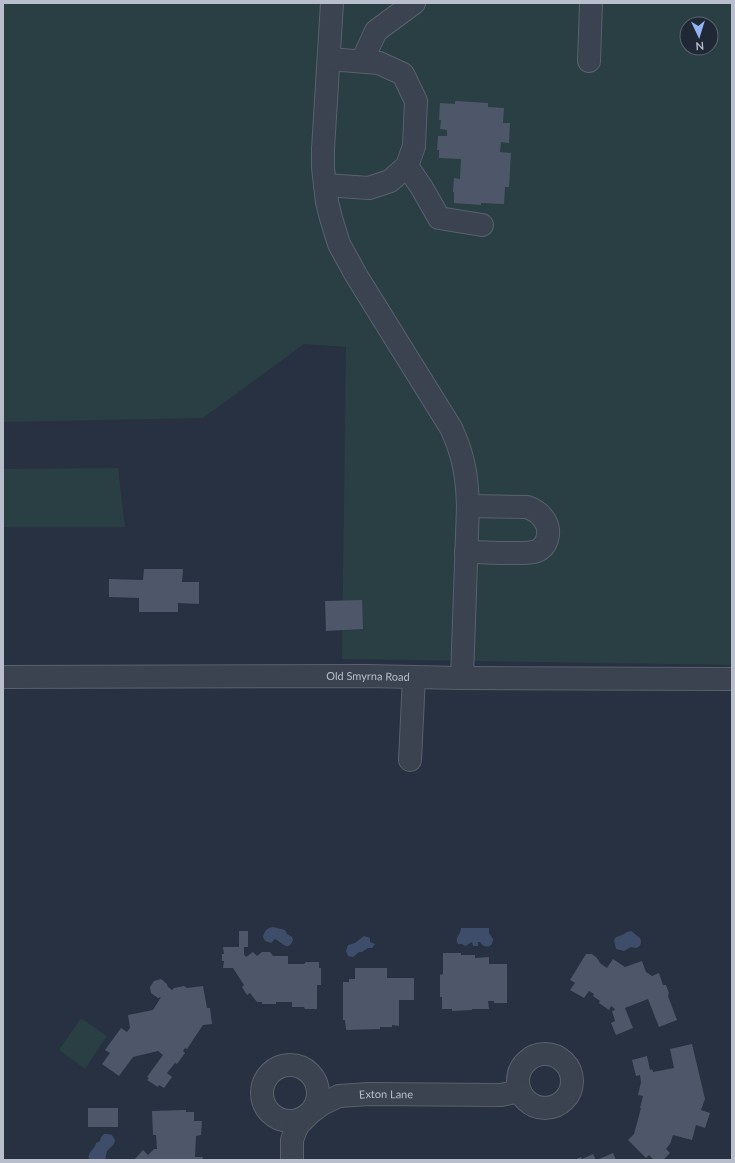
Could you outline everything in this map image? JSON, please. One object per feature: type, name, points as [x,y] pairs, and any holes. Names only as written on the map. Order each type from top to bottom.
[{"type":"street","points":[[332,3],[323,149],[325,185],[330,218],[339,244],[344,253],[440,409],[457,441],[465,469],[468,506],[462,678]]},
{"type":"street","points":[[362,61],[376,31],[414,3]]},
{"type":"street","points":[[589,61],[591,3]]},
{"type":"street","points":[[325,185],[369,188],[390,182],[407,166],[414,146],[416,101],[403,74],[379,63],[329,59]]},
{"type":"street","points":[[407,166],[422,188],[439,218],[482,224]]},
{"type":"street","points":[[466,552],[523,553],[536,551],[546,542],[548,533],[548,527],[543,517],[540,513],[531,508],[468,506]]},
{"type":"street","name":"Old Smyrna Road","points":[[3,677],[359,676],[732,679]]},
{"type":"street","points":[[410,760],[414,677]]},
{"type":"street","name":"Exton Lane","points":[[292,1160],[292,1140],[299,1124],[322,1104],[339,1096],[348,1094],[501,1095],[520,1091]]},
{"type":"green space","points":[[3,3],[732,3],[732,665],[342,659],[346,347],[304,344],[203,418],[3,422]]},
{"type":"green space","points":[[118,468],[125,527],[3,527],[3,469]]},
{"type":"green space","points":[[81,1018],[107,1036],[85,1069],[59,1050]]},
{"type":"water","points":[[273,927],[285,930],[287,934],[292,937],[293,940],[289,946],[285,946],[275,939],[271,943],[265,941],[263,937],[265,931]]},
{"type":"water","points":[[461,928],[489,928],[489,933],[493,939],[493,942],[490,946],[484,946],[480,942],[478,942],[478,946],[473,946],[472,942],[465,946],[458,944],[457,938]]},
{"type":"water","points":[[631,931],[640,938],[640,945],[636,948],[631,947],[624,951],[616,949],[614,940],[616,937]]},
{"type":"water","points":[[364,936],[370,938],[370,942],[375,944],[372,948],[359,952],[353,957],[348,956],[346,951],[348,945],[355,943]]},
{"type":"water","points":[[104,1134],[112,1135],[115,1140],[114,1144],[107,1151],[105,1160],[89,1160],[90,1153]]},
{"type":"building","points":[[455,101],[488,103],[488,107],[504,108],[503,123],[510,123],[509,143],[501,142],[500,152],[511,153],[509,187],[505,187],[504,204],[481,203],[481,205],[454,203],[454,178],[460,179],[461,159],[439,158],[439,150],[437,150],[438,136],[447,136],[447,130],[440,129],[440,103],[455,104]]},
{"type":"building","points":[[144,569],[183,569],[182,582],[199,582],[199,604],[178,603],[178,612],[139,612],[139,598],[109,597],[109,579],[143,580]]},
{"type":"building","points":[[362,600],[363,629],[326,631],[325,601]]},
{"type":"building","points":[[239,931],[248,931],[248,947],[244,947],[244,954],[246,957],[253,952],[257,956],[262,952],[270,952],[273,956],[288,956],[288,964],[319,962],[319,968],[321,968],[321,985],[317,985],[317,1009],[292,1007],[292,1002],[262,1004],[262,1002],[257,1002],[250,993],[247,995],[242,987],[244,985],[233,968],[223,968],[224,961],[222,961],[222,954],[224,954],[223,947],[239,947]]},
{"type":"building","points":[[443,953],[475,955],[475,958],[489,957],[489,964],[507,964],[507,1003],[494,1003],[494,1001],[488,1001],[489,1009],[452,1011],[452,1009],[442,1009],[442,997],[440,997],[440,975],[443,974]]},
{"type":"building","points":[[586,954],[592,954],[607,968],[613,959],[625,967],[642,961],[646,972],[652,976],[659,973],[663,985],[666,985],[669,993],[668,996],[677,1020],[659,1027],[648,999],[625,1008],[633,1028],[616,1035],[611,1023],[615,1021],[612,1011],[615,1010],[614,1008],[611,1006],[609,1010],[599,1003],[600,1001],[589,991],[584,998],[570,990],[575,983],[570,980]]},
{"type":"building","points":[[355,968],[387,968],[387,978],[414,978],[414,1000],[399,1000],[399,1026],[392,1025],[392,1027],[380,1027],[380,1029],[346,1030],[345,1020],[343,1020],[343,982],[349,982],[349,979],[355,979]]},
{"type":"building","points":[[161,979],[172,990],[174,988],[184,986],[187,988],[203,986],[207,1008],[210,1008],[212,1024],[203,1025],[187,1049],[185,1048],[183,1051],[185,1053],[177,1064],[175,1063],[167,1073],[172,1077],[164,1088],[159,1085],[158,1087],[147,1080],[149,1078],[147,1077],[163,1055],[158,1051],[133,1057],[119,1076],[102,1064],[110,1053],[105,1050],[121,1028],[127,1032],[130,1028],[128,1015],[153,1010],[161,997],[158,998],[151,993],[150,987],[154,981]]},
{"type":"building","points":[[692,1044],[705,1099],[701,1110],[710,1113],[705,1128],[696,1125],[692,1140],[673,1135],[670,1144],[666,1149],[670,1153],[663,1160],[654,1160],[649,1155],[646,1158],[628,1140],[634,1134],[643,1096],[638,1095],[641,1082],[640,1075],[636,1076],[632,1060],[647,1056],[650,1070],[652,1069],[653,1072],[674,1068],[670,1049]]},
{"type":"building","points":[[88,1108],[118,1108],[118,1127],[88,1127]]},
{"type":"building","points":[[186,1110],[186,1112],[194,1112],[194,1121],[202,1121],[201,1135],[196,1136],[195,1157],[203,1157],[202,1160],[134,1160],[143,1150],[148,1155],[154,1149],[157,1149],[156,1135],[153,1135],[152,1111]]},
{"type":"building","points":[[613,1153],[616,1160],[597,1160]]},
{"type":"building","points":[[593,1154],[596,1160],[574,1160],[581,1157],[582,1159]]}]
